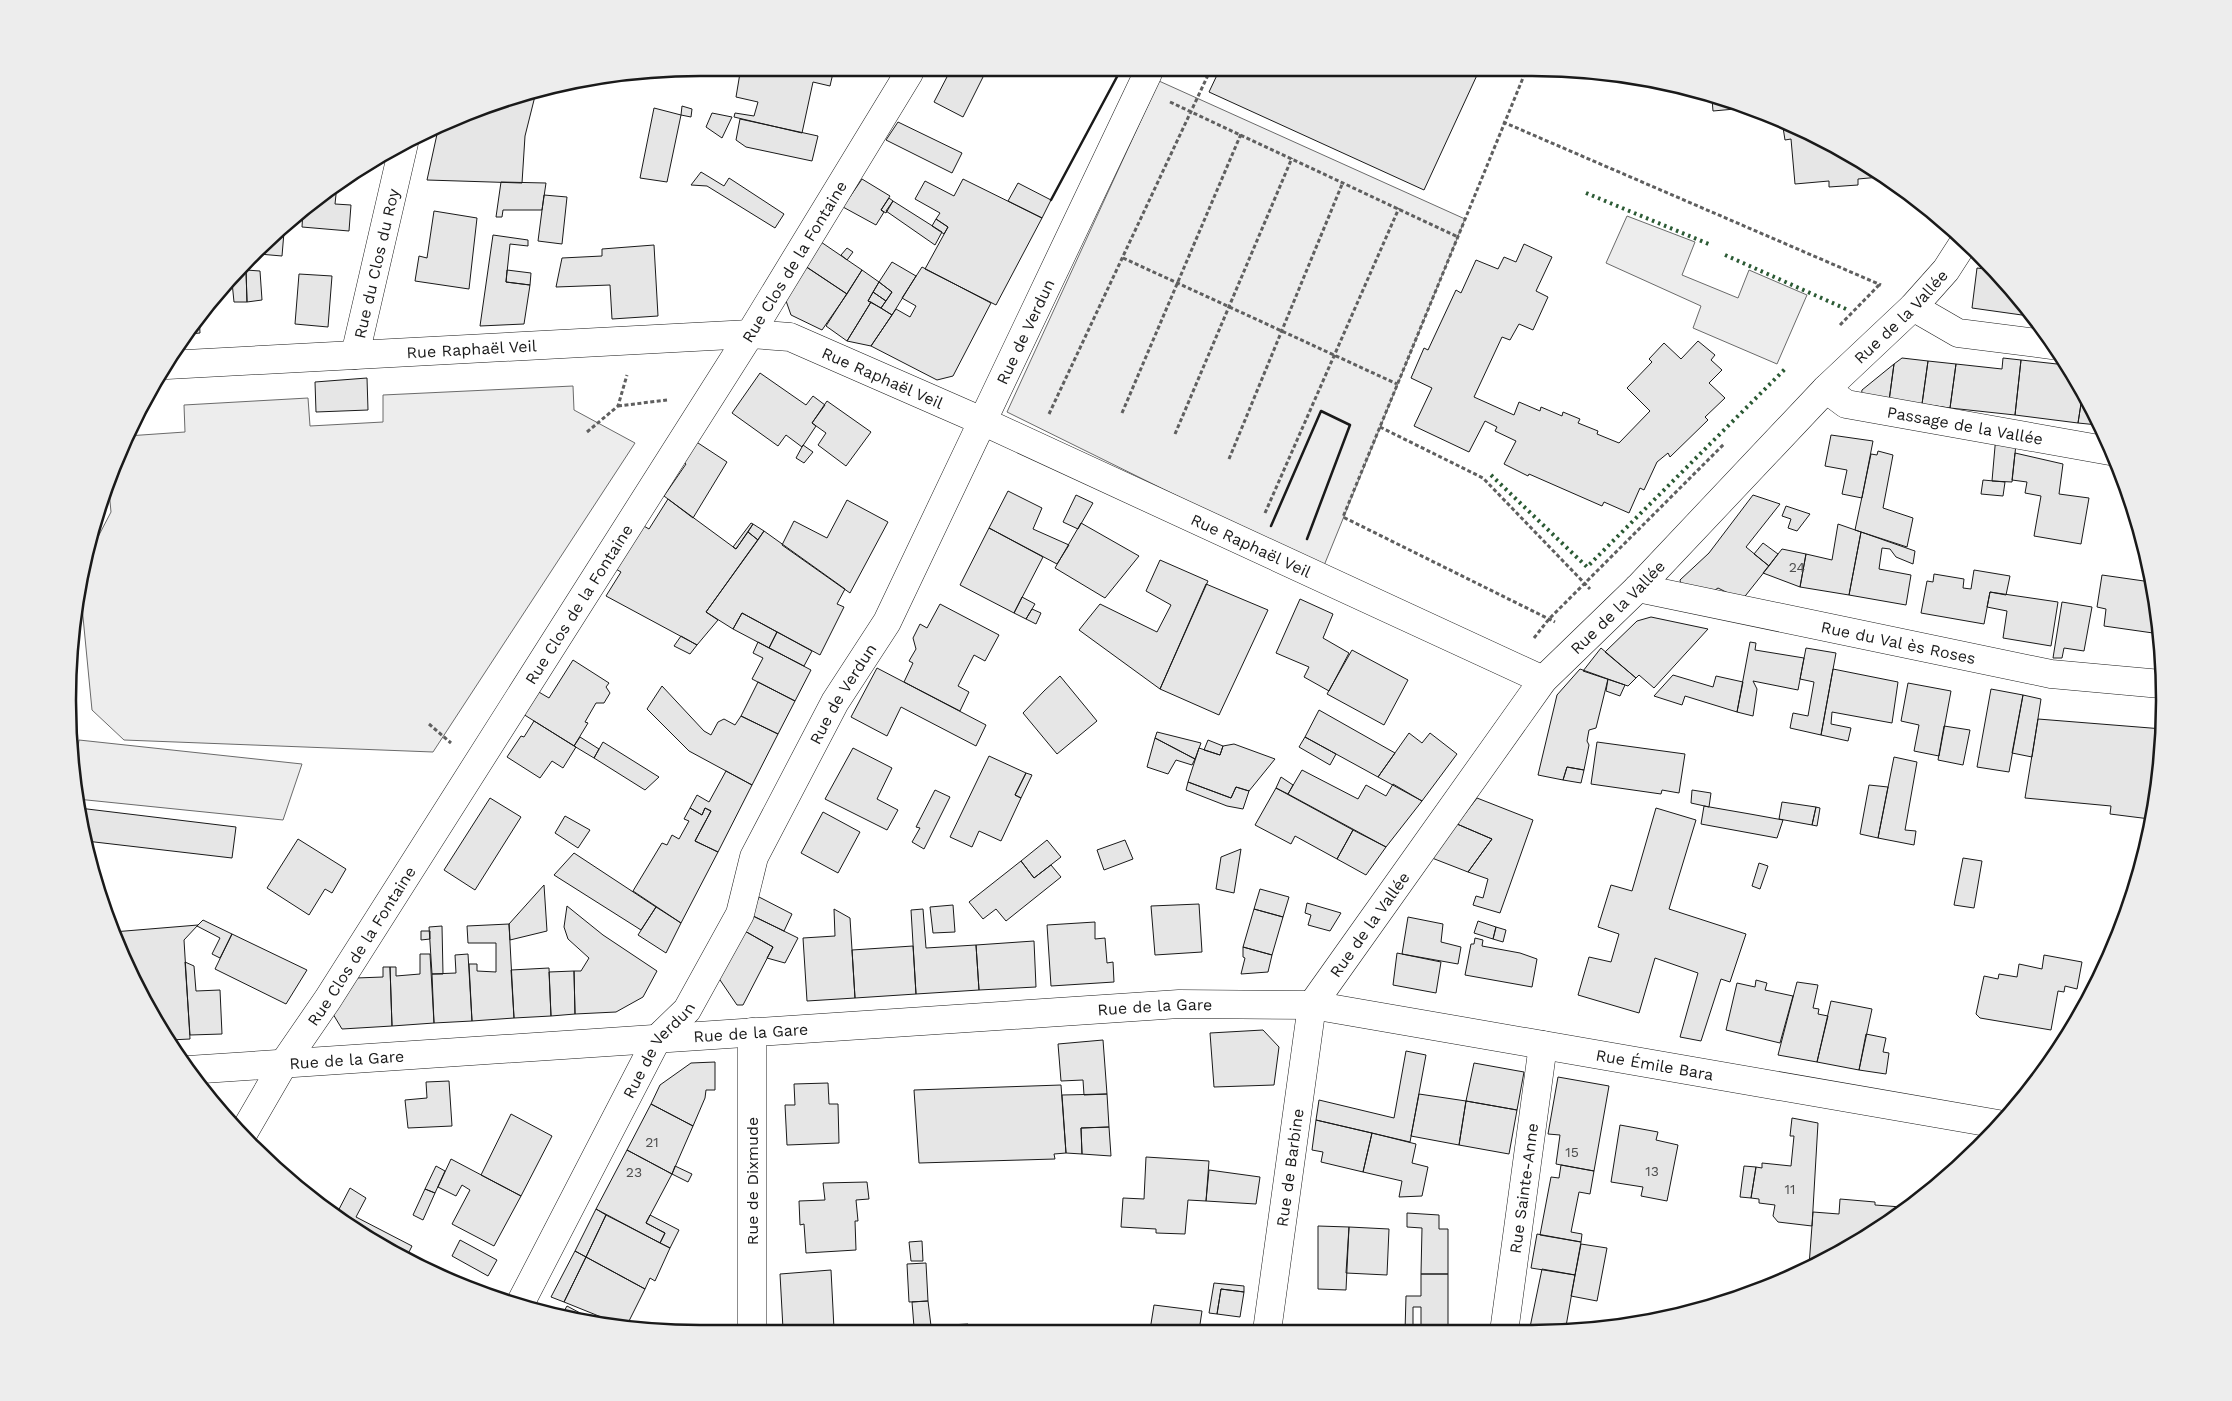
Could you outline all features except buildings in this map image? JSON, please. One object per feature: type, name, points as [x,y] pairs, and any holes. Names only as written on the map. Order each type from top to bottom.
[{"type":"street","name":"Rue Clos de la Fontaine","points":[[246,1128],[284,1063],[328,999],[750,334],[906,76]]},
{"type":"street","name":"Rue de Verdun","points":[[522,1298],[657,1039],[687,1010],[740,914],[754,857],[835,702],[887,622],[1144,81]]},
{"type":"street","name":"Rue du Clos du Roy","points":[[355,355],[402,153]]},
{"type":"street","name":"Rue de la Vallée","points":[[1312,1005],[1543,680],[1638,588],[1826,389],[1913,307],[1946,270],[1961,247]]},
{"type":"street","points":[[1913,307],[1958,334],[2044,344]]},
{"type":"street","name":"Rue Raphaël Veil","points":[[174,365],[750,334],[790,337],[982,422],[1543,680]]},
{"type":"street","name":"Passage de la Vallée","points":[[1826,389],[1846,404],[2102,450]]},
{"type":"street","name":"Rue du Val ès Roses","points":[[1638,588],[2051,674],[2155,683]]},
{"type":"street","name":"Rue de la Gare","points":[[197,1069],[1179,1004],[1312,1005]]},
{"type":"street","name":"Rue Émile Bara","points":[[1312,1005],[1991,1123]]},
{"type":"street","name":"Rue de Barbine","points":[[1268,1325],[1312,1005]]},
{"type":"street","name":"Rue de Dixmude","points":[[752,1032],[752,1325]]},
{"type":"street","name":"Rue Sainte-Anne","points":[[1505,1325],[1543,1045]]},
{"type":"path","points":[[1033,446],[1208,76]]},
{"type":"path","points":[[1523,76],[1343,517],[1587,638]]},
{"type":"path","points":[[1144,81],[1191,111],[1458,237]]},
{"type":"path","points":[[1503,122],[1880,284],[1913,307]]},
{"type":"path","points":[[1122,413],[1241,134]]},
{"type":"path","points":[[1175,434],[1292,158]]},
{"type":"path","points":[[1229,458],[1343,182]]},
{"type":"path","points":[[1251,546],[1399,208]]},
{"type":"path","points":[[1123,258],[1397,384]]},
{"type":"path","points":[[1838,327],[1880,284]]},
{"type":"path","points":[[618,406],[636,340]]},
{"type":"path","points":[[587,432],[618,406],[678,398],[706,404]]},
{"type":"path","points":[[1380,427],[1483,478],[1613,613]]},
{"type":"path","points":[[1512,666],[1548,619],[1728,439]]},
{"type":"path","points":[[429,724],[452,743]]},
{"type":"shaded area","points":[[1159,81],[1465,219],[1323,568],[1007,412]]},
{"type":"shaded area","points":[[1627,216],[1695,242],[1682,275],[1738,298],[1749,270],[1807,295],[1777,364],[1693,328],[1701,306],[1606,263]]},
{"type":"shaded area","points":[[573,386],[574,410],[635,443],[433,752],[124,740],[92,710],[83,614],[88,579],[98,539],[111,512],[110,498],[136,435],[185,432],[184,405],[308,398],[310,426],[383,422],[383,395]]},
{"type":"shaded area","points":[[79,740],[302,764],[283,820],[85,800]]},
{"type":"hedge","points":[[1586,193],[1711,245]]},
{"type":"hedge","points":[[1725,255],[1846,309]]},
{"type":"hedge","points":[[1491,475],[1587,567],[1785,369]]},
{"type":"wall","points":[[1051,200],[1117,76]]},
{"type":"wall","points":[[1271,526],[1321,411],[1350,425],[1307,539]]}]
